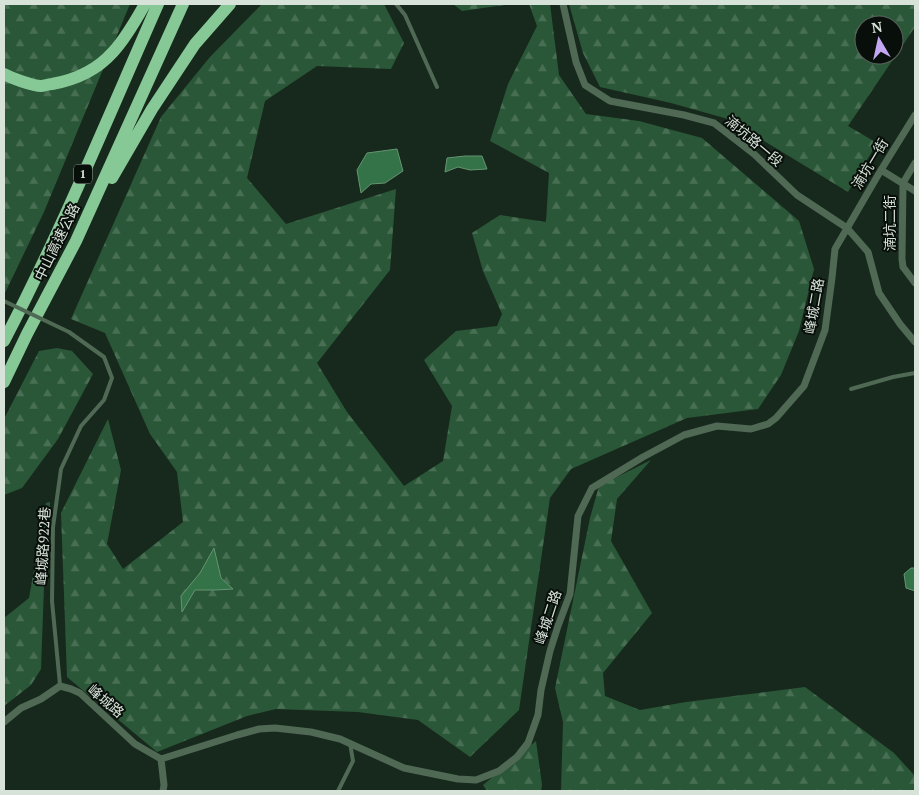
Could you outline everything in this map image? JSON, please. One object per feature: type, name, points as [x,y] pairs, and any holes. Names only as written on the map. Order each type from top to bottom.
[{"type":"highway","points":[[4,74],[40,86],[80,77],[113,52],[130,30],[145,4]]},
{"type":"highway","name":"中山高速公路","points":[[4,341],[41,266],[158,4]]},
{"type":"highway","name":"中山高速公路","points":[[4,382],[76,241],[183,4]]},
{"type":"highway","points":[[76,241],[152,109],[195,44],[230,4]]},
{"type":"street","name":"湳坑路一段","points":[[563,4],[576,62],[585,85],[610,101],[684,115],[714,123],[754,154],[797,195],[847,228],[868,252],[879,293],[915,342]]},
{"type":"street","name":"湳坑一街","points":[[847,228],[915,115]]},
{"type":"street","name":"湳坑二街","points":[[915,164],[902,183],[903,267],[915,283]]},
{"type":"street","points":[[881,170],[915,191]]},
{"type":"street","name":"峰城二路","points":[[161,759],[258,729],[275,728],[311,732],[340,739],[404,768],[458,779],[476,780],[499,771],[517,756],[528,743],[538,716],[541,690],[550,651],[570,594],[578,516],[592,488],[684,435],[717,426],[751,429],[768,424],[776,418],[804,386],[825,330],[835,249],[847,228]]},
{"type":"street","points":[[4,722],[21,708],[41,699],[60,686]]},
{"type":"street","name":"峰城路","points":[[60,686],[80,693],[135,744],[161,759]]},
{"type":"street","points":[[161,759],[164,785],[162,791]]},
{"type":"lane","points":[[396,4],[405,15],[437,87]]},
{"type":"lane","name":"峰城路922巷","points":[[4,301],[69,332],[104,357],[112,378],[104,400],[82,426],[61,469],[53,527],[52,591],[60,686]]},
{"type":"lane","points":[[851,390],[893,377],[915,374]]},
{"type":"lane","points":[[338,791],[352,761],[350,743]]},
{"type":"green space","points":[[4,4],[130,4],[44,212],[4,295]]},
{"type":"green space","points":[[262,4],[384,4],[404,43],[391,69],[317,66],[265,101],[247,178],[286,224],[396,189],[390,270],[317,363],[347,412],[404,486],[443,461],[452,406],[424,360],[456,331],[497,326],[502,314],[483,271],[472,233],[500,215],[546,222],[549,173],[490,141],[508,84],[537,26],[529,4],[550,4],[559,75],[586,114],[639,121],[702,138],[799,221],[814,269],[799,331],[781,375],[758,409],[687,418],[571,469],[550,498],[519,710],[470,757],[418,720],[358,712],[276,709],[247,716],[157,752],[67,677],[61,513],[108,419],[121,470],[107,544],[123,569],[183,522],[177,472],[150,434],[105,333],[71,319],[161,117],[210,57]]},
{"type":"green space","points":[[453,4],[512,4],[462,11]]},
{"type":"green space","points":[[569,4],[915,4],[915,27],[904,43],[904,15],[854,15],[854,65],[889,65],[848,126],[877,143],[848,192],[728,119],[671,103],[600,87],[583,53]]},
{"type":"green space","points":[[57,348],[72,351],[93,374],[58,439],[22,488],[4,495],[4,419],[39,351]]},
{"type":"green space","points":[[651,460],[617,499],[611,541],[652,613],[603,673],[605,696],[640,710],[686,702],[805,687],[894,753],[915,776],[915,791],[561,791],[563,722],[555,688],[590,518],[599,486]]},
{"type":"green space","points":[[50,502],[41,669],[31,685],[4,706],[4,618],[29,598],[46,503]]},
{"type":"green space","points":[[536,741],[542,785],[541,791],[487,791],[483,785]]},
{"type":"shaded area","points":[[397,149],[403,171],[385,183],[371,184],[361,193],[357,170],[367,153]]},
{"type":"shaded area","points":[[482,156],[487,169],[470,170],[458,167],[445,172],[447,158]]},
{"type":"shaded area","points":[[214,548],[221,578],[233,589],[195,590],[182,612],[181,596],[200,573]]},
{"type":"shaded area","points":[[911,568],[915,568],[915,591],[906,588],[904,574]]}]
